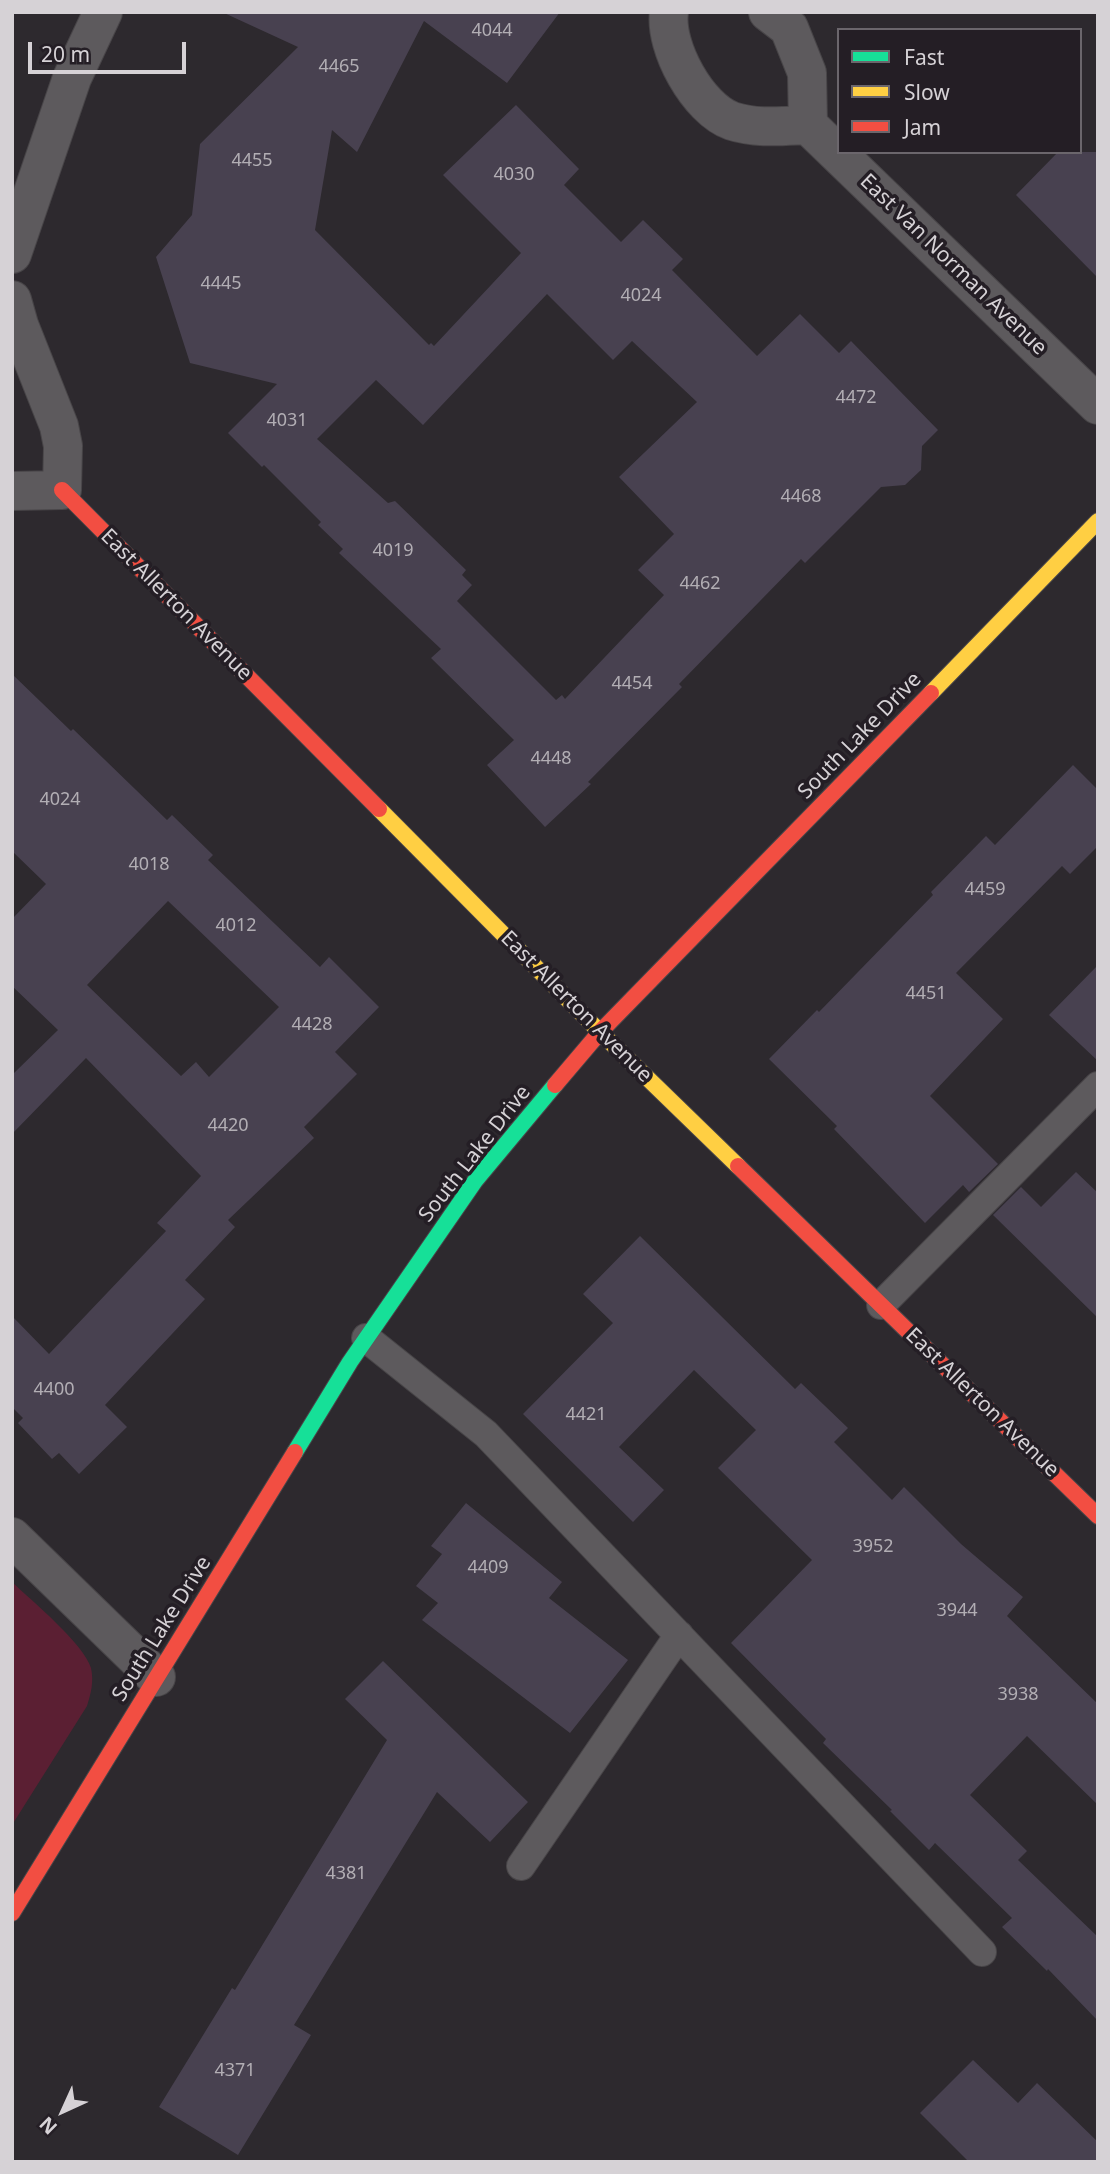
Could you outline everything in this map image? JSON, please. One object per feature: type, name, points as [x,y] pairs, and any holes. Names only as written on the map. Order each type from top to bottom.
[{"type":"main road","name":"East Allerton Avenue","points":[[62,490],[600,1032],[1098,1516]]},
{"type":"main road","name":"South Lake Drive","points":[[12,1913],[366,1338],[475,1181],[600,1032],[1098,521]]},
{"type":"street","points":[[12,254],[72,78],[103,12]]},
{"type":"street","points":[[669,12],[668,23],[680,65],[700,98],[729,121],[756,126],[808,125],[807,73],[789,28],[768,12]]},
{"type":"street","name":"East Van Norman Avenue","points":[[808,125],[837,153]]},
{"type":"street","name":"East Van Norman Avenue","points":[[838,154],[1098,405]]},
{"type":"street","points":[[12,300],[19,325],[59,426],[63,446],[62,490],[12,491]]},
{"type":"street","points":[[12,1538],[156,1677]]},
{"type":"lane","points":[[881,1305],[1098,1086]]},
{"type":"lane","points":[[366,1338],[486,1434],[982,1952]]},
{"type":"lane","points":[[521,1866],[679,1635]]},
{"type":"shaded area","points":[[12,1582],[79,1647],[91,1668],[92,1678],[87,1706],[12,1825]]},
{"type":"building","points":[[222,12],[560,12],[507,83],[424,21],[357,152],[332,130],[315,230],[429,345],[431,343],[434,346],[521,253],[443,175],[516,105],[579,169],[564,185],[621,242],[643,220],[683,259],[672,270],[757,356],[800,314],[839,353],[851,341],[938,430],[922,446],[921,470],[905,485],[881,487],[805,563],[801,559],[679,684],[682,687],[588,782],[591,784],[545,827],[487,765],[514,740],[431,658],[441,649],[339,553],[343,549],[318,525],[321,522],[228,433],[277,384],[190,363],[156,257],[192,215],[200,144],[298,47]],"holes":[[[547,294],[613,360],[632,341],[697,402],[619,477],[674,534],[638,570],[664,595],[565,699],[562,695],[556,700],[457,601],[472,585],[462,575],[466,570],[395,501],[388,503],[317,439],[376,380],[423,425]]]},
{"type":"building","points":[[1098,152],[1098,278],[1016,195],[1056,154]]},
{"type":"building","points":[[12,674],[167,820],[172,815],[213,855],[208,860],[320,967],[329,957],[379,1007],[335,1052],[357,1074],[304,1127],[314,1138],[228,1220],[235,1227],[185,1280],[205,1299],[105,1405],[127,1427],[79,1474],[59,1453],[52,1459],[18,1423],[23,1418],[12,1407],[12,1316],[49,1354],[166,1231],[157,1223],[201,1176],[86,1058],[12,1134],[12,1075],[58,1030],[12,986],[12,919],[46,884],[12,851]],"holes":[[[168,901],[279,1007],[209,1077],[196,1062],[181,1076],[87,985]]]},
{"type":"building","points":[[1073,765],[1098,790],[1098,846],[1070,874],[1062,866],[956,973],[1003,1019],[930,1096],[998,1164],[969,1192],[963,1185],[925,1223],[834,1129],[837,1126],[769,1059],[817,1010],[819,1012],[933,895],[931,892],[986,836],[995,845]]},
{"type":"building","points":[[1098,965],[1098,1061],[1049,1015]]},
{"type":"building","points":[[1076,1172],[1098,1193],[1098,1318],[993,1215],[1021,1187],[1041,1207]]},
{"type":"building","points":[[640,1236],[795,1389],[801,1383],[848,1428],[834,1442],[892,1500],[904,1487],[961,1544],[1023,1597],[1007,1616],[1098,1704],[1098,1805],[1027,1736],[970,1795],[1027,1851],[1018,1860],[1098,1937],[1098,2021],[1048,1969],[1047,1971],[1002,1927],[1012,1918],[935,1843],[929,1850],[823,1743],[826,1739],[731,1643],[812,1560],[718,1468],[756,1430],[694,1370],[619,1447],[664,1490],[633,1522],[523,1414],[613,1323],[583,1294]]},
{"type":"building","points":[[466,1503],[562,1582],[549,1598],[628,1660],[570,1733],[422,1620],[438,1603],[416,1586],[442,1554],[431,1546]]},
{"type":"building","points":[[383,1661],[528,1802],[490,1842],[437,1792],[294,2025],[311,2035],[238,2155],[159,2107],[232,1988],[235,1990],[387,1740],[345,1699]]},
{"type":"building","points":[[973,2060],[1018,2103],[1037,2083],[1098,2142],[1098,2162],[969,2162],[920,2113]]},
{"type":"traffic: fast","points":[[295,1452],[350,1362],[475,1181],[555,1085]]},
{"type":"traffic: slow","points":[[931,693],[1098,521]]},
{"type":"traffic: slow","points":[[379,809],[600,1032],[738,1166]]},
{"type":"traffic: jam","points":[[62,490],[379,809]]},
{"type":"traffic: jam","points":[[555,1085],[600,1032],[931,693]]},
{"type":"traffic: jam","points":[[738,1166],[1098,1516]]},
{"type":"traffic: jam","points":[[12,1913],[295,1452]]}]
